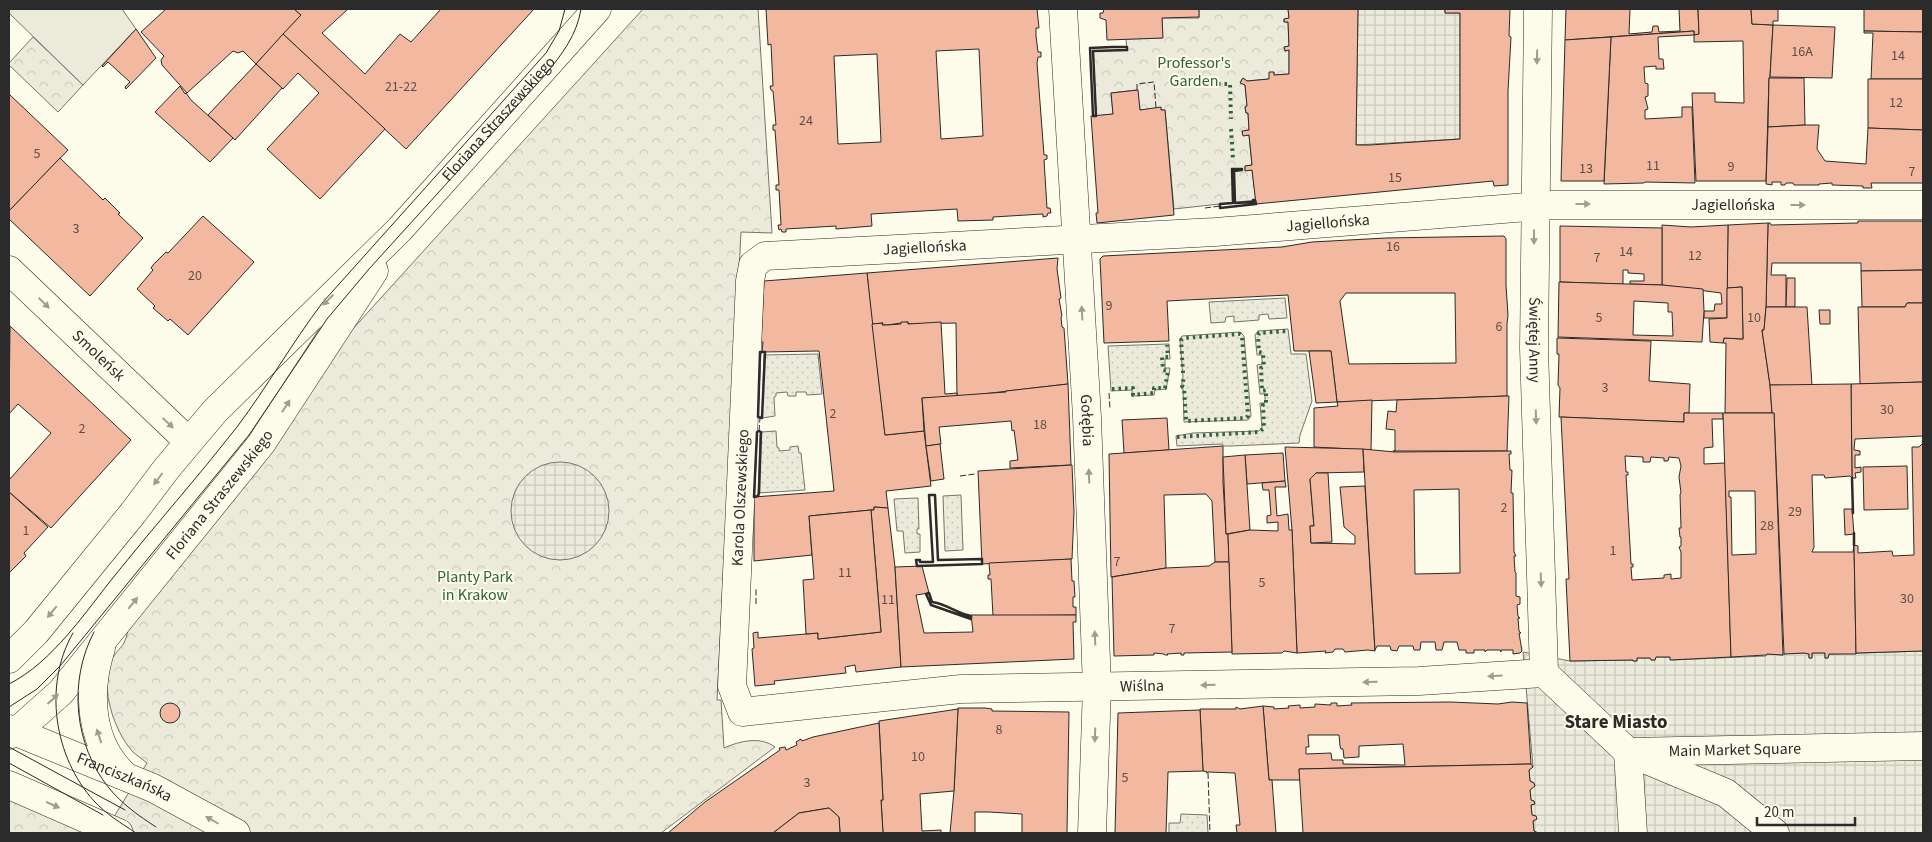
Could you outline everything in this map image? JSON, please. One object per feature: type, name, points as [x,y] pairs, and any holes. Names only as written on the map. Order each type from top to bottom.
[{"type":"street","name":"Floriana Straszewskiego","points":[[9,659],[42,626],[188,441],[215,411],[400,230],[597,9]]},
{"type":"street","name":"Gołębia","points":[[1063,9],[1087,417],[1097,687],[1092,833]]},
{"type":"street","name":"Świętej Anny","points":[[1538,9],[1534,206],[1534,348],[1544,673]]},
{"type":"street","name":"Jagiellońska","points":[[750,281],[754,265],[765,256],[1215,232],[1534,206],[1923,205]]},
{"type":"street","name":"Floriana Straszewskiego","points":[[11,732],[61,692],[261,444],[400,230]]},
{"type":"street","name":"Smoleńsk","points":[[9,270],[188,441]]},
{"type":"street","name":"Karola Olszewskiego","points":[[742,712],[732,686],[750,281]]},
{"type":"street","points":[[103,642],[94,669],[92,684],[94,718],[103,746],[116,768],[125,776]]},
{"type":"street","name":"Wiślna","points":[[742,712],[961,689],[1419,681],[1544,673]]},
{"type":"street","points":[[1544,673],[1628,752],[1726,793],[1775,833]]},
{"type":"street","name":"Franciszkańska","points":[[11,732],[125,776],[189,807],[236,833]]},
{"type":"street","name":"Main Market Square","points":[[1628,752],[1923,746]]},
{"type":"street","points":[[1628,752],[1633,833]]},
{"type":"street","points":[[9,785],[119,833]]},
{"type":"green space","points":[[9,9],[122,9],[136,29],[83,85],[9,13]]},
{"type":"green space","name":"Planty Park in Krakow","points":[[643,9],[758,9],[772,233],[741,232],[717,700],[721,700],[724,748],[750,741],[763,742],[775,747],[661,833],[104,833],[147,763],[132,751],[125,742],[115,721],[108,696],[107,684],[111,662],[124,643],[129,624],[350,332]]},
{"type":"green space","name":"Professor's Garden","points":[[1199,9],[1288,9],[1289,18],[1284,19],[1284,22],[1288,22],[1289,46],[1284,47],[1285,51],[1289,50],[1289,74],[1274,75],[1274,72],[1269,79],[1247,81],[1243,78],[1240,82],[1245,85],[1247,106],[1245,107],[1246,113],[1248,113],[1249,130],[1242,131],[1243,135],[1249,135],[1252,165],[1245,166],[1245,170],[1252,170],[1256,200],[1174,209],[1165,110],[1161,110],[1161,108],[1140,110],[1137,90],[1111,93],[1113,114],[1096,116],[1093,51],[1127,50],[1126,39],[1162,38],[1162,18],[1199,18]]},
{"type":"green space","points":[[33,37],[83,85],[58,112],[9,65]]},
{"type":"green space","points":[[1285,298],[1287,318],[1269,319],[1268,314],[1259,315],[1259,320],[1234,322],[1234,316],[1226,317],[1225,322],[1211,323],[1209,302]]},
{"type":"green space","points":[[1288,329],[1291,354],[1306,354],[1312,401],[1299,443],[1177,446],[1176,436],[1193,433],[1259,431],[1262,428],[1260,403],[1265,403],[1265,394],[1260,394],[1257,365],[1262,364],[1262,355],[1257,355],[1255,335],[1258,331]]},
{"type":"green space","points":[[1240,332],[1244,336],[1251,416],[1248,420],[1184,422],[1183,389],[1181,388],[1183,377],[1180,340],[1182,336]]},
{"type":"green space","points":[[1169,344],[1170,359],[1165,359],[1165,368],[1170,368],[1166,389],[1155,390],[1154,395],[1132,396],[1132,390],[1111,391],[1108,346]]},
{"type":"green space","points":[[818,354],[822,394],[807,395],[806,392],[796,392],[796,396],[788,396],[787,392],[776,393],[774,397],[775,416],[762,418],[764,355]]},
{"type":"green space","points":[[776,431],[779,451],[790,450],[790,447],[798,446],[799,453],[801,453],[805,490],[758,493],[760,435],[761,432]]},
{"type":"green space","points":[[961,495],[963,550],[945,551],[943,496]]},
{"type":"green space","points":[[918,498],[919,529],[917,529],[917,534],[920,534],[920,552],[905,553],[903,531],[897,531],[894,499]]},
{"type":"green space","points":[[9,798],[88,833],[9,833]]},
{"type":"green space","points":[[1181,814],[1207,815],[1208,833],[1169,833],[1169,823],[1180,823]]},
{"type":"shaded area","points":[[1358,9],[1445,9],[1445,13],[1460,13],[1460,139],[1356,145]]},
{"type":"shaded area","points":[[560,462],[570,463],[587,470],[601,484],[608,501],[608,521],[601,538],[587,552],[570,559],[560,560],[550,559],[533,552],[519,538],[512,521],[511,511],[512,501],[519,484],[533,470],[550,463]]},
{"type":"shaded area","points":[[1923,651],[1923,833],[1538,833],[1534,831],[1533,821],[1537,819],[1536,816],[1532,815],[1531,805],[1535,803],[1531,800],[1530,790],[1535,785],[1530,781],[1529,770],[1533,767],[1523,652],[1570,661],[1637,661],[1637,658],[1655,660],[1656,657],[1670,657],[1671,660],[1766,656],[1767,654],[1783,655],[1787,653],[1809,654],[1809,658],[1812,658],[1812,653],[1825,653],[1825,658],[1828,658],[1829,654]]},
{"type":"building","points":[[166,9],[294,9],[301,15],[256,64],[243,51],[238,53],[233,51],[187,93],[162,65],[161,60],[164,56],[141,32]]},
{"type":"building","points":[[294,9],[348,9],[322,33],[365,74],[400,34],[411,42],[441,9],[534,9],[406,149],[283,34],[301,15]]},
{"type":"building","points":[[766,9],[1037,9],[1039,28],[1036,28],[1036,36],[1038,52],[1041,52],[1041,57],[1038,57],[1037,63],[1044,155],[1047,155],[1047,159],[1044,160],[1047,208],[1050,208],[1051,213],[1043,217],[1043,214],[993,217],[993,220],[958,221],[957,209],[871,214],[872,226],[836,229],[836,226],[786,229],[786,232],[782,232],[781,229],[779,230],[778,225],[781,225],[779,190],[776,190],[776,185],[779,185],[775,130],[773,130],[773,125],[776,125],[773,91],[770,86],[773,86],[771,44],[768,45]],"holes":[[[979,49],[983,136],[941,139],[936,51]],[[877,54],[881,142],[838,144],[834,56]]]},
{"type":"building","points":[[1104,9],[1199,9],[1199,17],[1162,18],[1163,38],[1107,40],[1106,20],[1100,18],[1100,13],[1103,13]]},
{"type":"building","points":[[1288,9],[1358,9],[1356,145],[1370,145],[1460,139],[1460,13],[1445,13],[1445,9],[1510,9],[1508,185],[1494,186],[1493,181],[1256,204],[1252,170],[1245,171],[1245,166],[1252,165],[1249,135],[1243,136],[1242,131],[1249,130],[1248,113],[1246,113],[1245,107],[1247,106],[1245,85],[1240,83],[1243,78],[1247,81],[1269,79],[1269,72],[1274,72],[1274,75],[1289,74],[1289,50],[1285,51],[1284,47],[1289,46],[1288,22],[1284,22],[1284,19],[1289,18]]},
{"type":"building","points":[[1566,9],[1630,9],[1629,34],[1652,32],[1653,26],[1658,26],[1659,32],[1680,31],[1679,9],[1698,9],[1699,34],[1694,35],[1694,31],[1565,40]]},
{"type":"building","points":[[1698,9],[1751,9],[1752,24],[1773,25],[1769,78],[1766,181],[1696,181],[1692,93],[1715,93],[1715,102],[1744,103],[1743,41],[1694,42],[1694,35],[1699,34]]},
{"type":"building","points":[[1751,9],[1778,9],[1778,21],[1773,21],[1773,25],[1752,24]]},
{"type":"building","points":[[1864,9],[1923,9],[1923,32],[1864,31]]},
{"type":"building","points":[[1773,25],[1835,27],[1832,78],[1770,77]]},
{"type":"building","points":[[136,29],[156,58],[126,89],[125,87],[130,82],[108,62],[102,66]]},
{"type":"building","points":[[1694,31],[1694,35],[1658,37],[1659,59],[1663,59],[1664,69],[1656,69],[1656,66],[1644,67],[1645,83],[1648,84],[1648,96],[1645,97],[1648,109],[1645,110],[1645,119],[1682,117],[1682,107],[1692,107],[1695,183],[1645,182],[1604,184],[1611,37]]},
{"type":"building","points":[[1864,31],[1923,32],[1923,79],[1871,79],[1873,33],[1864,33]]},
{"type":"building","points":[[283,34],[385,129],[320,199],[267,149],[319,93],[298,73],[283,89],[256,64]]},
{"type":"building","points":[[1611,37],[1604,181],[1561,181],[1565,40]]},
{"type":"building","points":[[256,64],[282,88],[235,140],[208,115]]},
{"type":"building","points":[[1769,78],[1804,78],[1805,125],[1768,127]]},
{"type":"building","points":[[1868,79],[1923,79],[1923,130],[1868,128]]},
{"type":"building","points":[[180,86],[191,100],[233,138],[210,162],[155,112]]},
{"type":"building","points":[[1138,90],[1140,110],[1161,107],[1161,110],[1165,110],[1174,215],[1097,223],[1096,213],[1098,213],[1091,116],[1113,114],[1111,93]]},
{"type":"building","points":[[9,94],[68,150],[9,211]]},
{"type":"building","points":[[1819,125],[1817,149],[1825,161],[1866,164],[1868,128],[1923,130],[1923,183],[1871,183],[1872,188],[1832,185],[1832,183],[1794,185],[1793,183],[1786,183],[1781,185],[1781,182],[1772,182],[1772,185],[1766,184],[1768,127]]},
{"type":"building","points":[[60,158],[103,200],[105,198],[120,213],[118,214],[143,238],[90,296],[9,219],[9,211]]},
{"type":"building","points":[[203,216],[254,262],[188,335],[170,319],[168,321],[153,308],[155,306],[137,289],[153,270],[151,268],[153,265],[166,252],[168,253]]},
{"type":"building","points":[[1858,221],[1923,221],[1923,270],[1861,271],[1861,263],[1772,263],[1771,275],[1786,275],[1786,307],[1766,307],[1768,223],[1771,225],[1858,223]]},
{"type":"building","points":[[1768,223],[1766,307],[1764,330],[1762,330],[1772,413],[1725,413],[1726,343],[1723,343],[1724,338],[1743,339],[1742,287],[1727,288],[1728,225]]},
{"type":"building","points":[[1662,225],[1691,227],[1728,225],[1727,318],[1704,318],[1704,311],[1714,311],[1715,304],[1722,304],[1721,293],[1662,285]]},
{"type":"building","points":[[1560,226],[1662,228],[1662,285],[1630,284],[1630,281],[1644,281],[1644,274],[1628,273],[1628,270],[1623,270],[1623,284],[1560,282]]},
{"type":"building","points":[[1504,236],[1506,239],[1508,315],[1507,396],[1337,402],[1331,351],[1294,351],[1288,295],[1167,301],[1169,341],[1104,343],[1100,259],[1103,256],[1282,247],[1312,242],[1386,238]],"holes":[[[1346,293],[1455,293],[1456,363],[1349,364],[1340,301]]]},
{"type":"building","points":[[1058,258],[1057,269],[1061,298],[1059,299],[1062,327],[1064,328],[1068,384],[957,397],[956,323],[908,324],[908,322],[887,325],[882,325],[883,323],[872,324],[867,273]]},
{"type":"building","points":[[1923,270],[1923,303],[1907,303],[1905,307],[1862,307],[1861,271]]},
{"type":"building","points":[[867,273],[885,435],[924,431],[931,486],[886,491],[888,508],[874,507],[874,510],[809,516],[812,555],[754,561],[754,497],[834,491],[819,351],[762,352],[764,281]]},
{"type":"building","points":[[1787,278],[1795,278],[1795,307],[1786,307]]},
{"type":"building","points":[[1559,282],[1662,285],[1703,289],[1702,342],[1558,337]],"holes":[[[1634,301],[1668,303],[1668,312],[1672,312],[1673,336],[1633,335]]]},
{"type":"building","points":[[1742,287],[1743,339],[1724,338],[1723,343],[1710,342],[1709,319],[1727,318],[1727,288]]},
{"type":"building","points":[[1907,303],[1923,303],[1923,382],[1860,384],[1858,307],[1905,307]]},
{"type":"building","points":[[1766,307],[1807,307],[1812,386],[1770,385],[1762,330],[1764,330]]},
{"type":"building","points":[[1819,310],[1830,310],[1830,324],[1820,324]]},
{"type":"building","points":[[901,322],[908,322],[908,324],[941,322],[945,394],[957,393],[957,397],[922,398],[924,431],[885,435],[872,324],[883,323],[882,325],[887,325],[901,324]]},
{"type":"building","points":[[10,326],[131,440],[51,528],[9,492],[9,480],[51,433],[18,404],[9,414]]},
{"type":"building","points":[[1557,338],[1651,341],[1649,381],[1690,384],[1689,413],[1684,413],[1684,422],[1559,417],[1560,388],[1558,385],[1559,354],[1557,354]]},
{"type":"building","points":[[1309,351],[1331,351],[1337,402],[1316,403]]},
{"type":"building","points":[[1923,382],[1923,436],[1855,439],[1854,450],[1860,451],[1860,455],[1855,455],[1855,468],[1861,467],[1861,472],[1855,473],[1856,478],[1852,478],[1851,384]]},
{"type":"building","points":[[1068,384],[1071,465],[1010,468],[1010,461],[1018,460],[1011,421],[939,427],[941,444],[926,446],[922,398],[1006,392]]},
{"type":"building","points":[[1851,384],[1852,478],[1850,476],[1825,478],[1824,475],[1812,475],[1814,547],[1812,552],[1853,552],[1854,545],[1856,654],[1829,654],[1828,658],[1825,658],[1825,653],[1812,653],[1812,658],[1809,658],[1809,654],[1804,653],[1784,654],[1774,413],[1772,413],[1770,385]]},
{"type":"building","points":[[1509,396],[1507,451],[1395,451],[1395,430],[1386,429],[1388,411],[1396,412],[1397,400]]},
{"type":"building","points":[[1372,400],[1371,450],[1314,447],[1314,408],[1338,406],[1337,402]]},
{"type":"building","points":[[1684,413],[1723,413],[1723,419],[1712,419],[1713,447],[1704,448],[1704,464],[1725,463],[1731,657],[1670,660],[1670,657],[1656,657],[1655,660],[1637,658],[1637,661],[1570,661],[1566,579],[1569,579],[1561,417],[1684,422]],"holes":[[[1625,456],[1643,457],[1643,462],[1650,462],[1651,457],[1664,458],[1664,461],[1668,461],[1669,457],[1679,458],[1681,466],[1679,477],[1681,493],[1681,528],[1679,528],[1681,537],[1681,546],[1679,547],[1681,552],[1681,578],[1671,579],[1671,574],[1664,575],[1664,578],[1632,580],[1631,567],[1633,567],[1633,564],[1631,564],[1626,475],[1628,475],[1628,472],[1626,472]]]},
{"type":"building","points":[[1723,413],[1774,413],[1783,655],[1767,654],[1731,657]],"holes":[[[1729,491],[1755,491],[1756,554],[1732,555],[1731,497],[1729,497]]]},
{"type":"building","points":[[1167,418],[1169,450],[1124,453],[1122,420]]},
{"type":"building","points":[[1923,443],[1923,651],[1856,653],[1854,545],[1858,546],[1858,553],[1892,551],[1893,556],[1914,555],[1912,447],[1919,447]]},
{"type":"building","points":[[940,444],[944,479],[931,481],[926,446]]},
{"type":"building","points":[[1223,446],[1223,482],[1229,562],[1215,562],[1212,501],[1206,494],[1164,495],[1166,568],[1111,577],[1109,454]]},
{"type":"building","points":[[1285,447],[1363,449],[1364,472],[1316,473],[1310,479],[1314,526],[1310,526],[1311,543],[1355,544],[1355,536],[1344,527],[1340,487],[1365,486],[1375,651],[1345,652],[1343,649],[1335,649],[1333,652],[1325,653],[1326,651],[1297,653],[1292,530]]},
{"type":"building","points":[[1363,449],[1395,452],[1511,451],[1511,454],[1509,454],[1510,470],[1512,470],[1511,493],[1513,493],[1516,596],[1520,597],[1520,604],[1517,605],[1520,618],[1518,618],[1522,651],[1513,654],[1513,650],[1501,650],[1501,652],[1500,650],[1487,650],[1485,652],[1485,650],[1474,650],[1474,653],[1466,653],[1466,650],[1459,650],[1457,642],[1444,642],[1442,650],[1436,650],[1435,642],[1421,642],[1420,650],[1414,650],[1413,646],[1399,646],[1397,651],[1391,650],[1390,646],[1377,646],[1375,650]],"holes":[[[1459,489],[1460,573],[1415,574],[1414,490]]]},
{"type":"building","points":[[1283,453],[1285,481],[1247,484],[1245,455]]},
{"type":"building","points":[[1245,455],[1250,530],[1226,534],[1223,457]]},
{"type":"building","points":[[1072,465],[1074,512],[1072,559],[982,564],[978,471]]},
{"type":"building","points":[[1907,466],[1908,509],[1864,510],[1863,467]]},
{"type":"building","points":[[1316,473],[1328,473],[1332,542],[1311,543],[1310,526],[1314,526],[1310,479]]},
{"type":"building","points":[[1285,481],[1286,487],[1275,487],[1277,516],[1288,514],[1289,530],[1292,530],[1297,653],[1284,651],[1282,653],[1232,654],[1228,534],[1250,530],[1278,531],[1278,522],[1267,523],[1267,516],[1271,515],[1269,490],[1263,490],[1262,483]]},
{"type":"building","points":[[9,492],[48,527],[24,553],[26,556],[9,573]]},
{"type":"building","points":[[874,507],[888,508],[895,567],[901,667],[856,672],[855,665],[845,667],[846,673],[774,681],[775,684],[755,686],[752,649],[754,648],[753,633],[758,632],[758,638],[818,633],[818,639],[881,632],[871,510],[874,510]]},
{"type":"building","points":[[1844,509],[1852,509],[1854,534],[1845,535]]},
{"type":"building","points":[[871,510],[881,632],[818,639],[818,633],[806,634],[803,580],[814,579],[809,516]]},
{"type":"building","points":[[1071,559],[1075,597],[1073,597],[1073,607],[1076,607],[1076,615],[993,616],[991,579],[988,579],[988,575],[990,575],[989,563]]},
{"type":"building","points":[[1215,562],[1229,562],[1232,652],[1184,653],[1184,655],[1181,655],[1181,653],[1165,655],[1154,653],[1154,655],[1114,656],[1112,577],[1166,568],[1209,566]]},
{"type":"building","points":[[922,566],[929,593],[916,595],[924,633],[973,632],[971,615],[1076,615],[1076,622],[1073,622],[1074,659],[901,667],[895,567]]},
{"type":"building","points":[[170,703],[177,706],[180,713],[177,720],[170,723],[163,720],[160,713],[163,706]]},
{"type":"building","points":[[1331,703],[1337,703],[1337,706],[1352,705],[1351,703],[1527,703],[1531,764],[1299,769],[1300,780],[1269,780],[1263,706],[1274,707],[1274,709],[1300,705],[1300,708],[1315,707],[1315,704],[1331,705]],"holes":[[[1308,735],[1339,735],[1344,758],[1359,757],[1359,746],[1403,744],[1405,765],[1343,764],[1343,760],[1332,760],[1331,753],[1306,754],[1306,747],[1309,747]]]},
{"type":"building","points":[[1263,706],[1269,780],[1272,780],[1276,833],[1237,833],[1236,825],[1240,825],[1235,773],[1206,773],[1203,771],[1200,709],[1236,709],[1236,707],[1240,709]]},
{"type":"building","points":[[958,708],[985,708],[992,709],[992,711],[1069,712],[1067,833],[1022,833],[1022,814],[975,812],[975,833],[950,833]]},
{"type":"building","points":[[958,709],[954,791],[920,794],[922,831],[941,830],[941,833],[883,833],[879,721]]},
{"type":"building","points":[[1200,710],[1203,771],[1168,772],[1166,833],[1115,833],[1118,713]]},
{"type":"building","points":[[879,723],[883,833],[840,833],[839,817],[829,808],[799,813],[773,833],[668,833],[705,802],[780,750],[779,748],[785,747],[786,750],[797,745],[796,742],[801,739],[802,741]]},
{"type":"building","points":[[1531,764],[1533,767],[1529,770],[1530,781],[1535,786],[1530,790],[1531,800],[1535,804],[1531,805],[1532,815],[1536,816],[1537,819],[1533,821],[1534,831],[1538,833],[1303,833],[1299,769]]},
{"type":"building","points":[[829,808],[839,817],[840,833],[773,833],[799,813]]},
{"type":"tram line","points":[[9,684],[40,663],[68,635],[131,555],[237,427],[323,302],[546,53],[559,31],[565,9]]},
{"type":"tram line","points":[[9,707],[37,689],[60,666],[249,435],[327,319],[369,269],[546,74],[563,52],[572,36],[581,9]]},
{"type":"tram line","points":[[94,632],[80,671],[78,692],[82,733],[88,752],[97,771],[114,794],[143,819],[156,827]]},
{"type":"tram line","points":[[73,633],[64,653],[58,675],[56,697],[57,720],[62,742],[70,764],[80,783],[94,801],[136,833]]},
{"type":"tram line","points":[[9,747],[125,810]]},
{"type":"tram line","points":[[9,763],[103,815]]},
{"type":"hedge","points":[[1218,84],[1230,84],[1231,119]]},
{"type":"hedge","points":[[1231,129],[1233,159]]},
{"type":"hedge","points":[[1177,437],[1259,432],[1264,428],[1263,405],[1266,405],[1266,390],[1262,391],[1261,368],[1264,367],[1263,353],[1259,352],[1258,336],[1259,333],[1288,331]]},
{"type":"hedge","points":[[1183,373],[1181,340],[1184,338],[1240,334],[1242,336],[1248,416],[1246,418],[1186,421],[1184,387],[1182,386],[1184,377]]},
{"type":"hedge","points":[[1112,389],[1133,388],[1133,395],[1154,393],[1154,388],[1165,388],[1168,371],[1163,370],[1162,357],[1168,357],[1167,345]]},
{"type":"fence","points":[[1137,90],[1137,84],[1154,82],[1156,108]]},
{"type":"fence","points":[[1205,208],[1220,206]]},
{"type":"fence","points":[[1109,393],[1110,409]]},
{"type":"fence","points":[[759,431],[760,418]]},
{"type":"fence","points":[[960,476],[975,474]]},
{"type":"fence","points":[[756,589],[756,604]]},
{"type":"fence","points":[[1208,773],[1210,833]]},
{"type":"wall","points":[[1112,47],[1127,47],[1127,50],[1093,51],[1096,116],[1093,116],[1090,48],[1112,47]]},
{"type":"wall","points":[[1232,169],[1242,169],[1234,171],[1235,203],[1253,202],[1255,200],[1256,204],[1220,208],[1220,204],[1233,203],[1232,169]]},
{"type":"wall","points":[[760,352],[765,352],[762,418],[758,417],[760,352]]},
{"type":"wall","points":[[759,431],[761,432],[759,493],[758,496],[754,497],[757,432],[759,431]]},
{"type":"wall","points":[[1852,478],[1853,513]]},
{"type":"wall","points":[[929,495],[935,495],[938,560],[982,559],[982,564],[917,566],[916,560],[920,560],[920,562],[933,562],[929,495]]},
{"type":"wall","points":[[1854,533],[1854,545]]},
{"type":"wall","points":[[929,593],[932,602],[971,616],[971,619],[931,605],[926,594],[929,593]]},
{"type":"district","name":"Stare Miasto","points":[[1616,722]]}]
